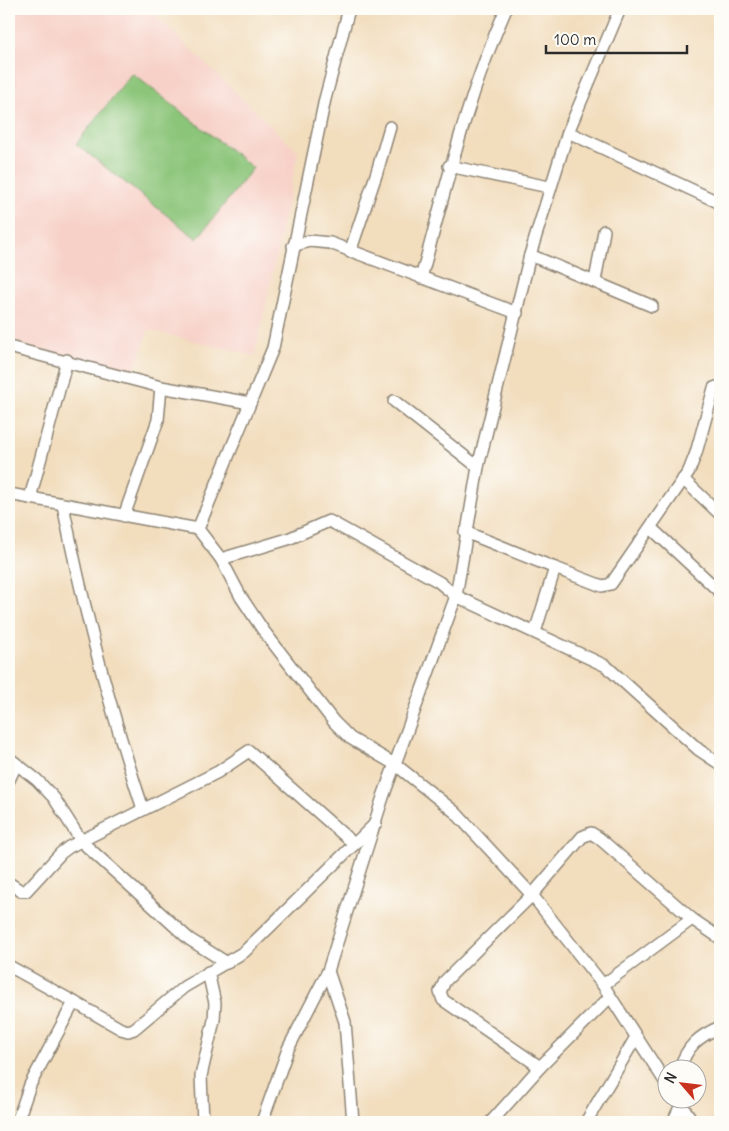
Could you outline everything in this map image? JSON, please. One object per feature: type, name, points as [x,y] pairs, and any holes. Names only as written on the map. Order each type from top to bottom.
[{"type":"street","points":[[198,529],[273,348],[325,99],[349,9]]},
{"type":"street","points":[[421,278],[450,166],[492,40],[506,9]]},
{"type":"street","points":[[262,1122],[288,1049],[328,971],[376,822],[456,596],[465,532],[478,467],[530,255],[549,187],[568,132],[620,9]]},
{"type":"street","points":[[350,252],[390,127]]},
{"type":"street","points":[[568,132],[720,203]]},
{"type":"street","points":[[450,166],[549,187]]},
{"type":"street","points":[[595,281],[604,232]]},
{"type":"street","points":[[293,246],[309,241],[330,243],[517,313]]},
{"type":"street","points":[[530,255],[652,306]]},
{"type":"street","points":[[9,347],[67,360],[161,387],[250,404]]},
{"type":"street","points":[[30,498],[67,360]]},
{"type":"street","points":[[465,532],[602,586],[607,586],[684,479],[696,453],[714,388],[720,386]]},
{"type":"street","points":[[124,516],[158,420],[161,387]]},
{"type":"street","points":[[394,401],[478,467]]},
{"type":"street","points":[[684,479],[720,514]]},
{"type":"street","points":[[9,494],[198,529],[221,559],[241,597],[263,630],[334,722],[350,738],[396,764],[455,812],[532,895],[603,985],[656,1067]]},
{"type":"street","points":[[63,505],[80,591],[116,728],[143,809]]},
{"type":"street","points":[[221,559],[288,539],[329,521],[439,582],[456,596],[606,666],[699,750],[720,764]]},
{"type":"street","points":[[650,528],[720,592]]},
{"type":"street","points":[[535,632],[555,568]]},
{"type":"street","points":[[9,883],[21,891],[26,891],[61,853],[143,809],[218,772],[249,751],[354,844]]},
{"type":"street","points":[[9,780],[12,761],[37,780],[54,798],[82,842],[189,939],[227,963]]},
{"type":"street","points":[[9,966],[128,1031],[184,987],[244,952],[376,822]]},
{"type":"street","points":[[540,1067],[443,1000],[440,992],[444,981],[532,895],[582,837],[591,833],[600,838],[692,919],[720,938]]},
{"type":"street","points":[[603,985],[692,919]]},
{"type":"street","points":[[328,971],[345,1022],[353,1122]]},
{"type":"street","points":[[203,1122],[201,1076],[214,1020],[215,1003],[208,972]]},
{"type":"street","points":[[491,1122],[540,1067],[610,997]]},
{"type":"street","points":[[17,1122],[30,1085],[74,1002]]},
{"type":"street","points":[[685,1058],[692,1044],[704,1033],[720,1027]]},
{"type":"street","points":[[586,1122],[636,1037]]},
{"type":"street","points":[[674,1122],[678,1108]]},
{"type":"street","points":[[683,1108],[692,1122]]},
{"type":"shaded area","points":[[9,9],[149,9],[298,152],[255,356],[149,330],[133,373],[9,341]]},
{"type":"green space","points":[[132,73],[253,168],[197,239],[76,144]]}]
